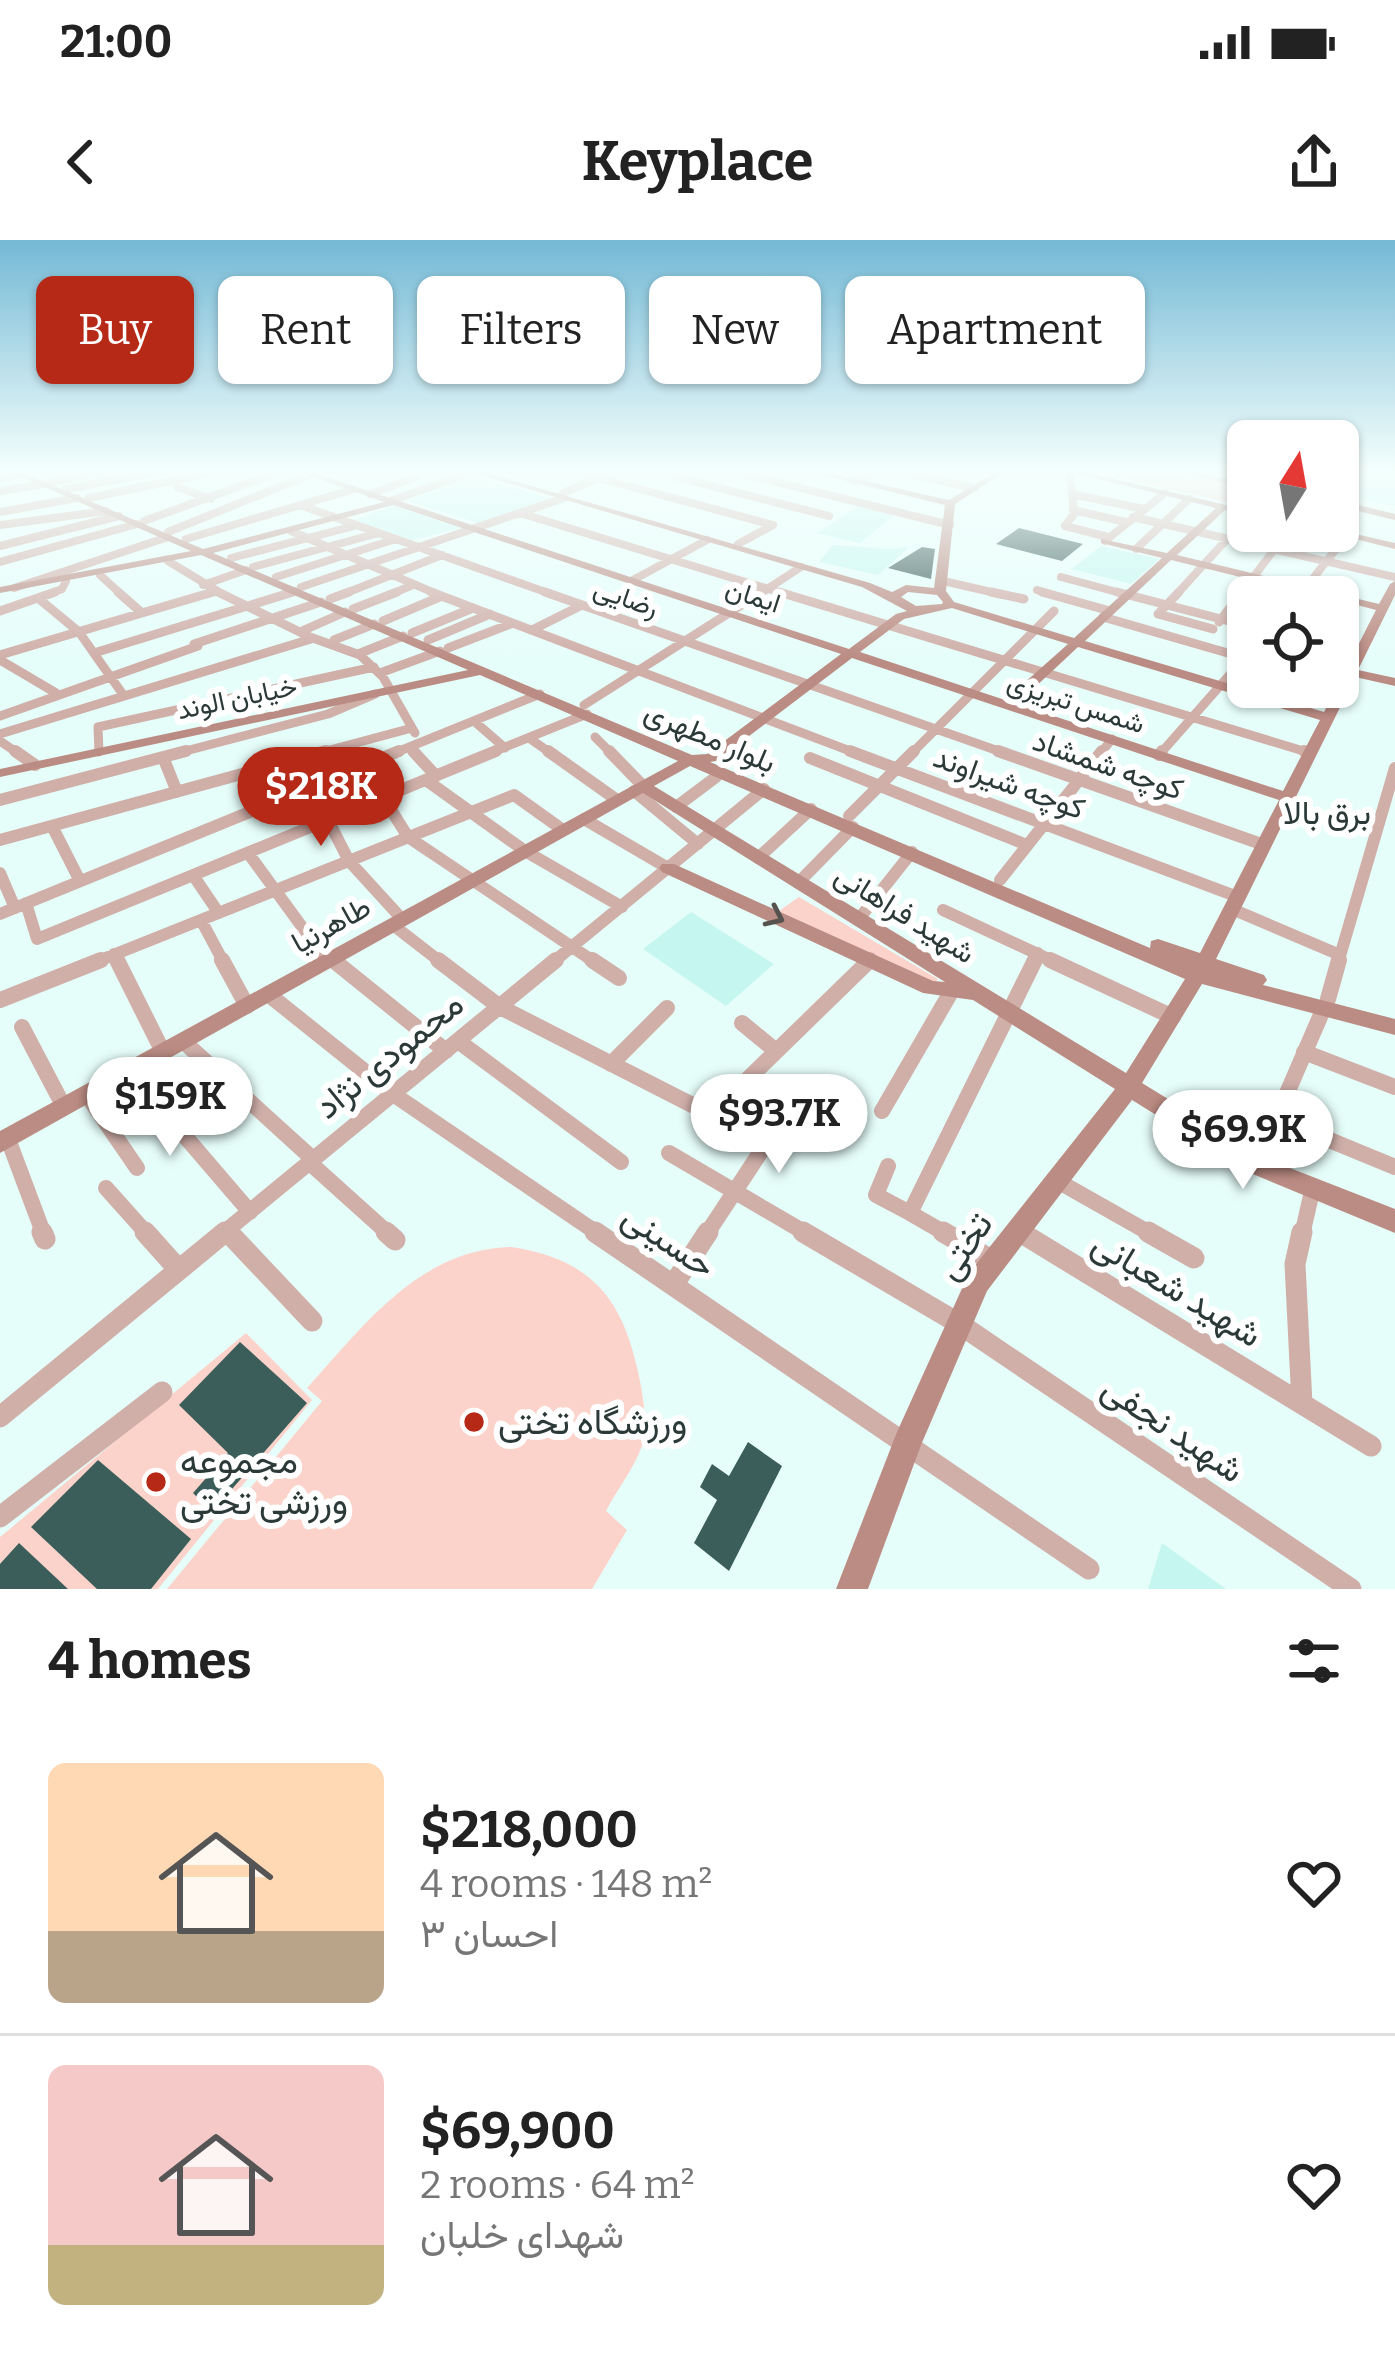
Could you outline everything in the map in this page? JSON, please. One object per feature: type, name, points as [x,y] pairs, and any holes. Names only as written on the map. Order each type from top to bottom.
[{"type":"main road","points":[[0,592],[168,561],[279,534]]},
{"type":"main road","name":"ایمان","points":[[489,534],[850,653]]},
{"type":"main road","points":[[688,534],[801,567],[895,610],[968,612],[1328,718]]},
{"type":"main road","points":[[702,534],[906,588],[935,587]]},
{"type":"main road","points":[[936,608],[935,587],[948,534]]},
{"type":"main road","points":[[1008,705],[1194,534]]},
{"type":"main road","name":"بلوار مطهری","points":[[168,535],[298,589]]},
{"type":"main road","name":"بلوار مطهری","points":[[168,535],[1000,880],[1200,970]]},
{"type":"main road","points":[[1359,538],[1395,546]]},
{"type":"main road","points":[[1107,539],[1249,576]]},
{"type":"main road","points":[[0,592],[207,552]]},
{"type":"main road","name":"تختی","points":[[1359,657],[1389,610],[1395,580]]},
{"type":"main road","name":"طاهرنیا","points":[[4,1141],[631,792],[701,758],[850,653],[895,610],[906,588]]},
{"type":"main road","points":[[1359,602],[1389,610]]},
{"type":"main road","name":"بلوار مطهری","points":[[426,641],[483,670],[585,709]]},
{"type":"main road","name":"شمس تبریزی","points":[[850,653],[1288,797]]},
{"type":"main road","name":"خیابان الوند","points":[[0,773],[483,670]]},
{"type":"main road","points":[[1359,681],[1395,682]]},
{"type":"main road","name":"تختی","points":[[852,1589],[958,1323],[993,1261],[1128,1088],[1173,1017],[1332,708]]},
{"type":"main road","name":"بلوار مطهری","points":[[701,758],[912,852],[1200,970],[1395,1027]]},
{"type":"main road","name":"شهید فراهانی","points":[[631,792],[676,806],[706,837],[758,858],[976,994]]},
{"type":"main road","name":"شهید فراهانی","points":[[668,868],[930,988],[976,994]]},
{"type":"main road","points":[[976,994],[1256,1165],[1395,1221]]},
{"type":"main road","name":"بلوار مطهری","points":[[1326,1004],[1395,1015]]},
{"type":"street","points":[[0,546],[41,534]]},
{"type":"street","points":[[0,562],[101,534]]},
{"type":"street","points":[[186,539],[203,534]]},
{"type":"street","name":"کوچه شیراوند","points":[[297,534],[473,608],[896,769],[1046,820],[1340,955]]},
{"type":"street","points":[[231,558],[322,534]]},
{"type":"street","points":[[0,658],[158,608],[250,569],[375,534]]},
{"type":"street","name":"رضایی","points":[[382,534],[808,685]]},
{"type":"street","points":[[94,653],[246,609],[459,534]]},
{"type":"street","points":[[588,534],[767,588],[895,610],[1006,660],[1310,753]]},
{"type":"street","points":[[738,544],[757,534]]},
{"type":"street","points":[[1091,534],[1107,539],[1113,534]]},
{"type":"street","points":[[1136,549],[1151,534]]},
{"type":"street","points":[[1205,534],[1227,539],[1160,616],[1213,629]]},
{"type":"street","points":[[14,588],[168,535]]},
{"type":"street","points":[[276,577],[396,539]]},
{"type":"street","points":[[631,580],[707,540]]},
{"type":"street","points":[[0,572],[106,542]]},
{"type":"street","points":[[1254,576],[1272,552]]},
{"type":"street","points":[[1283,552],[1395,580]]},
{"type":"street","points":[[1314,576],[1333,552]]},
{"type":"street","points":[[0,716],[274,621],[442,555]]},
{"type":"street","points":[[168,561],[246,609],[306,635],[334,640],[358,654],[377,670],[385,691],[412,728],[431,778],[467,813],[622,907]]},
{"type":"street","points":[[0,873],[14,908],[37,939],[529,738],[585,709],[801,567]]},
{"type":"street","points":[[100,575],[142,613]]},
{"type":"street","points":[[1061,577],[1227,621]]},
{"type":"street","points":[[0,611],[62,589],[66,581]]},
{"type":"street","points":[[0,737],[306,635],[349,610],[413,585]]},
{"type":"street","points":[[935,587],[1024,598]]},
{"type":"street","points":[[1037,590],[1227,651]]},
{"type":"street","points":[[334,640],[442,596]]},
{"type":"street","points":[[38,598],[79,632],[124,696]]},
{"type":"street","points":[[532,630],[581,604]]},
{"type":"street","points":[[158,608],[196,645]]},
{"type":"street","points":[[99,752],[98,727],[377,670],[473,608]]},
{"type":"street","points":[[798,883],[879,786],[1054,611]]},
{"type":"street","points":[[1201,645],[1227,611]]},
{"type":"street","points":[[426,641],[490,614]]},
{"type":"street","points":[[358,654],[513,623]]},
{"type":"street","points":[[0,658],[56,693]]},
{"type":"street","points":[[1160,755],[1227,678]]},
{"type":"street","name":"کوچه شمشاد","points":[[808,685],[1264,845]]},
{"type":"street","points":[[0,800],[328,714],[385,691]]},
{"type":"street","points":[[14,908],[540,694]]},
{"type":"street","points":[[474,721],[505,748]]},
{"type":"street","points":[[0,840],[412,728]]},
{"type":"street","points":[[0,737],[35,765]]},
{"type":"street","points":[[595,737],[631,792]]},
{"type":"street","points":[[529,738],[706,837]]},
{"type":"street","points":[[1000,880],[1112,740]]},
{"type":"street","points":[[163,757],[177,792]]},
{"type":"street","points":[[810,758],[1027,845]]},
{"type":"street","points":[[1256,1165],[1326,1004],[1395,767]]},
{"type":"street","points":[[676,806],[716,777]]},
{"type":"street","name":"محمودی نژاد","points":[[0,1417],[764,789]]},
{"type":"street","points":[[0,1000],[514,794],[563,830]]},
{"type":"street","points":[[383,797],[408,837],[619,978]]},
{"type":"street","points":[[758,858],[811,809]]},
{"type":"street","points":[[584,819],[668,868]]},
{"type":"street","points":[[328,820],[349,861],[397,922],[500,1007],[706,1112],[715,1111],[870,960]]},
{"type":"street","points":[[52,826],[80,881]]},
{"type":"street","points":[[858,920],[912,852]]},
{"type":"street","points":[[248,853],[330,960],[621,1162]]},
{"type":"street","points":[[193,875],[218,912]]},
{"type":"street","points":[[944,910],[1173,1017]]},
{"type":"street","points":[[201,920],[247,1006]]},
{"type":"street","points":[[910,1213],[1038,953]]},
{"type":"street","points":[[114,954],[163,1052]]},
{"type":"street","points":[[882,1111],[951,992]]},
{"type":"street","name":"حسینی","points":[[268,994],[393,1094],[1089,1570]]},
{"type":"street","points":[[611,1064],[667,1007]]},
{"type":"street","points":[[742,1023],[776,1051]]},
{"type":"street","points":[[22,1027],[64,1108]]},
{"type":"street","points":[[183,1041],[395,1240]]},
{"type":"street","points":[[1304,1052],[1395,1087]]},
{"type":"street","points":[[129,1071],[250,1212]]},
{"type":"street","points":[[674,1284],[783,1118],[782,1109],[744,1083]]},
{"type":"street","points":[[86,1095],[137,1168]]},
{"type":"street","points":[[1276,1118],[1395,1168]]},
{"type":"street","points":[[4,1141],[45,1240]]},
{"type":"street","name":"شهید نجفی","points":[[669,1153],[958,1323],[1351,1589]]},
{"type":"street","points":[[888,1166],[876,1195],[993,1261]]},
{"type":"street","points":[[1054,1179],[1194,1258]]},
{"type":"street","name":"شهید شعبانی","points":[[1302,1404],[1295,1264],[1313,1187]]},
{"type":"street","points":[[106,1188],[179,1270]]},
{"type":"street","name":"شهید شعبانی","points":[[1017,1230],[1371,1446]]},
{"type":"street","points":[[227,1231],[312,1321]]},
{"type":"street","points":[[0,1517],[162,1392]]},
{"type":"shaded area","points":[[395,534],[436,534],[412,540]]},
{"type":"shaded area","points":[[821,534],[871,534],[860,543]]},
{"type":"shaded area","points":[[833,545],[909,547],[878,575],[819,562]]},
{"type":"shaded area","points":[[1101,546],[1159,559],[1131,584],[1072,569]]},
{"type":"shaded area","points":[[799,897],[938,979],[933,985],[776,913]]},
{"type":"shaded area","points":[[691,912],[774,964],[726,1006],[643,949]]},
{"type":"shaded area","name":"ورزشگاه تختی","points":[[511,1247],[562,1261],[598,1286],[623,1323],[638,1372],[644,1438],[606,1511],[627,1530],[592,1589],[167,1589],[322,1401],[307,1388],[373,1316],[421,1276],[449,1261]]},
{"type":"shaded area","name":"مجموعه ورزشی تختی","points":[[246,1333],[312,1400],[158,1589],[0,1589],[0,1537]]},
{"type":"shaded area","points":[[1162,1543],[1226,1589],[1148,1589]]},
{"type":"building","points":[[1010,534],[1043,534],[1083,544],[1062,561],[996,544]]},
{"type":"building","points":[[922,547],[935,549],[931,579],[888,568]]},
{"type":"building","points":[[240,1342],[307,1403],[212,1512],[193,1493],[228,1453],[179,1405]]},
{"type":"building","points":[[748,1442],[782,1466],[729,1571],[694,1543],[717,1500],[700,1487],[712,1464],[729,1476]]},
{"type":"building","points":[[98,1460],[191,1539],[151,1589],[97,1589],[31,1527]]},
{"type":"building","points":[[19,1543],[68,1589],[0,1589],[0,1564]]},
{"type":"place","name":"ورزشگاه تختی","points":[[474,1422]]},
{"type":"place","name":"مجموعه ورزشی تختی","points":[[156,1482]]},
{"type":"district","name":"برق بالا","points":[[1327,813]]}]
